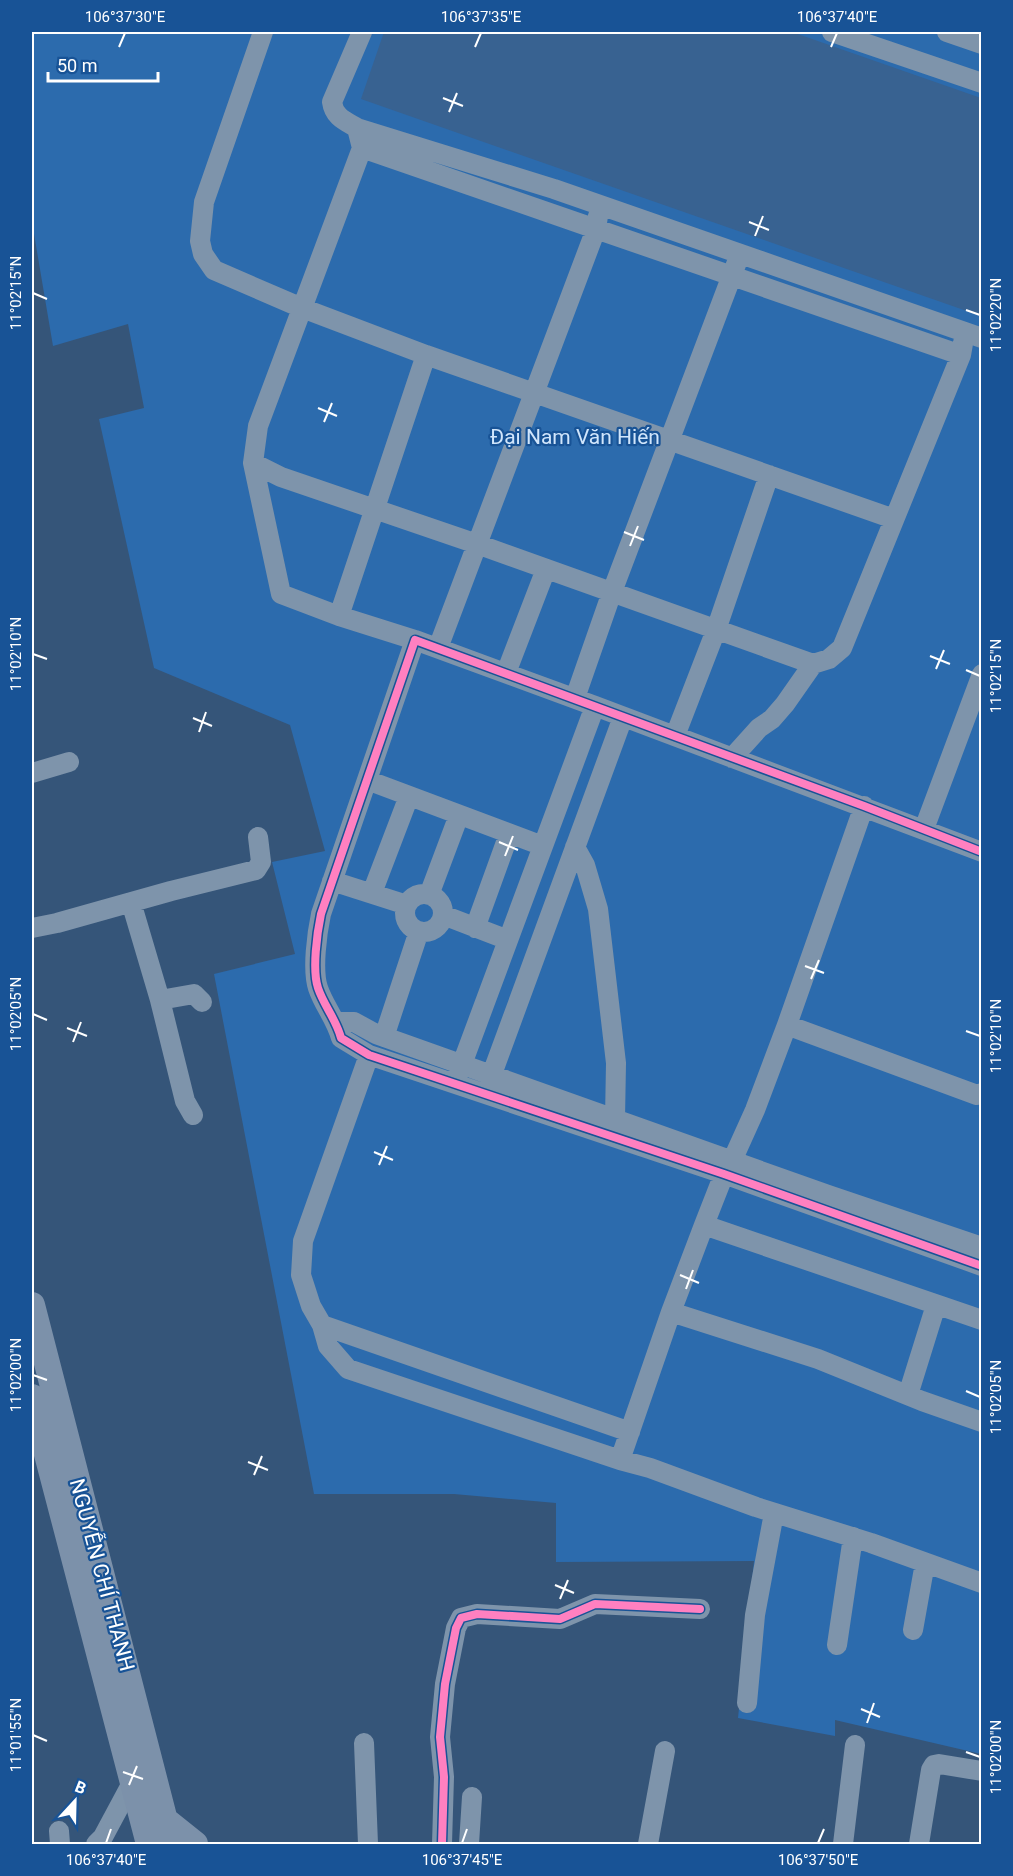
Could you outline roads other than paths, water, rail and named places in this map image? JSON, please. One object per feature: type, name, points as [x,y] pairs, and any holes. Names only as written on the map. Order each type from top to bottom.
[{"type":"main road","name":"NGUYỄN CHÍ THANH","points":[[32,1305],[133,1781],[149,1845]]},
{"type":"main road","name":"NGUYỄN CHÍ THANH","points":[[32,1397],[85,1556],[168,1832]]},
{"type":"main road","points":[[168,1832],[195,1845]]},
{"type":"street","points":[[263,32],[204,202],[200,241],[203,254],[214,270],[302,308],[426,355],[894,519]]},
{"type":"street","points":[[253,463],[281,477],[813,664],[829,659],[842,648],[961,355],[973,335],[554,189],[357,128],[337,116],[332,102],[362,32]]},
{"type":"street","points":[[832,32],[981,83]]},
{"type":"street","points":[[947,32],[981,44]]},
{"type":"street","points":[[357,128],[362,148],[258,426],[253,463],[281,594],[575,698],[981,852]]},
{"type":"street","points":[[362,148],[961,355]]},
{"type":"street","points":[[438,648],[596,229],[600,205]]},
{"type":"street","points":[[575,698],[612,592],[740,254]]},
{"type":"street","points":[[339,616],[426,355]]},
{"type":"street","points":[[675,736],[716,630],[768,475]]},
{"type":"street","points":[[506,673],[546,569]]},
{"type":"street","points":[[415,640],[332,880],[316,934],[317,986],[336,1022],[341,1038],[369,1055],[487,1096],[981,1247]]},
{"type":"street","points":[[732,758],[785,704],[813,664]]},
{"type":"street","points":[[924,829],[981,674]]},
{"type":"street","points":[[455,1084],[595,706]]},
{"type":"street","points":[[487,1096],[492,1074],[623,717]]},
{"type":"street","points":[[32,773],[69,762]]},
{"type":"street","points":[[367,780],[543,846]]},
{"type":"street","points":[[372,893],[409,796]]},
{"type":"street","points":[[620,1460],[704,1225],[755,1110],[787,1025],[864,806]]},
{"type":"street","points":[[429,895],[459,814]]},
{"type":"street","points":[[475,928],[509,834]]},
{"type":"street","points":[[32,928],[256,870],[261,862],[258,837]]},
{"type":"street","points":[[575,847],[585,866],[598,909],[616,1063],[615,1119]]},
{"type":"street","points":[[332,880],[407,905]]},
{"type":"street","points":[[429,895],[440,903],[443,915],[441,922],[432,931],[419,931],[408,924],[405,911],[407,905],[417,896],[429,895]]},
{"type":"street","points":[[131,902],[160,1000],[185,1101],[193,1115]]},
{"type":"street","points":[[443,915],[508,940]]},
{"type":"street","points":[[384,1037],[419,931]]},
{"type":"street","points":[[160,1000],[194,994],[202,1002]]},
{"type":"street","points":[[336,1022],[354,1022],[384,1037],[615,1119],[728,1168],[981,1266]]},
{"type":"street","points":[[787,1025],[977,1095],[981,1093]]},
{"type":"street","points":[[369,1055],[303,1241],[301,1275],[311,1306],[328,1346],[348,1369],[620,1460],[651,1468],[774,1513],[981,1583]]},
{"type":"street","points":[[704,1225],[981,1320]]},
{"type":"street","points":[[908,1395],[936,1305]]},
{"type":"street","points":[[671,1312],[818,1359],[981,1422]]},
{"type":"street","points":[[321,1325],[630,1432]]},
{"type":"street","points":[[747,1703],[755,1615],[774,1513]]},
{"type":"street","points":[[837,1645],[853,1538]]},
{"type":"street","points":[[913,1630],[925,1563]]},
{"type":"street","points":[[442,1845],[444,1777],[440,1737],[446,1684],[456,1628],[461,1618],[477,1614],[560,1619],[595,1604],[700,1609]]},
{"type":"street","points":[[364,1743],[368,1845]]},
{"type":"street","points":[[843,1845],[855,1745]]},
{"type":"street","points":[[648,1845],[665,1751]]},
{"type":"street","points":[[919,1845],[931,1770],[934,1765],[981,1771]]},
{"type":"street","points":[[96,1845],[103,1837],[133,1781]]},
{"type":"street","points":[[469,1845],[472,1797]]},
{"type":"park label","name":"Đại Nam Văn Hiến","points":[[575,437]]}]
